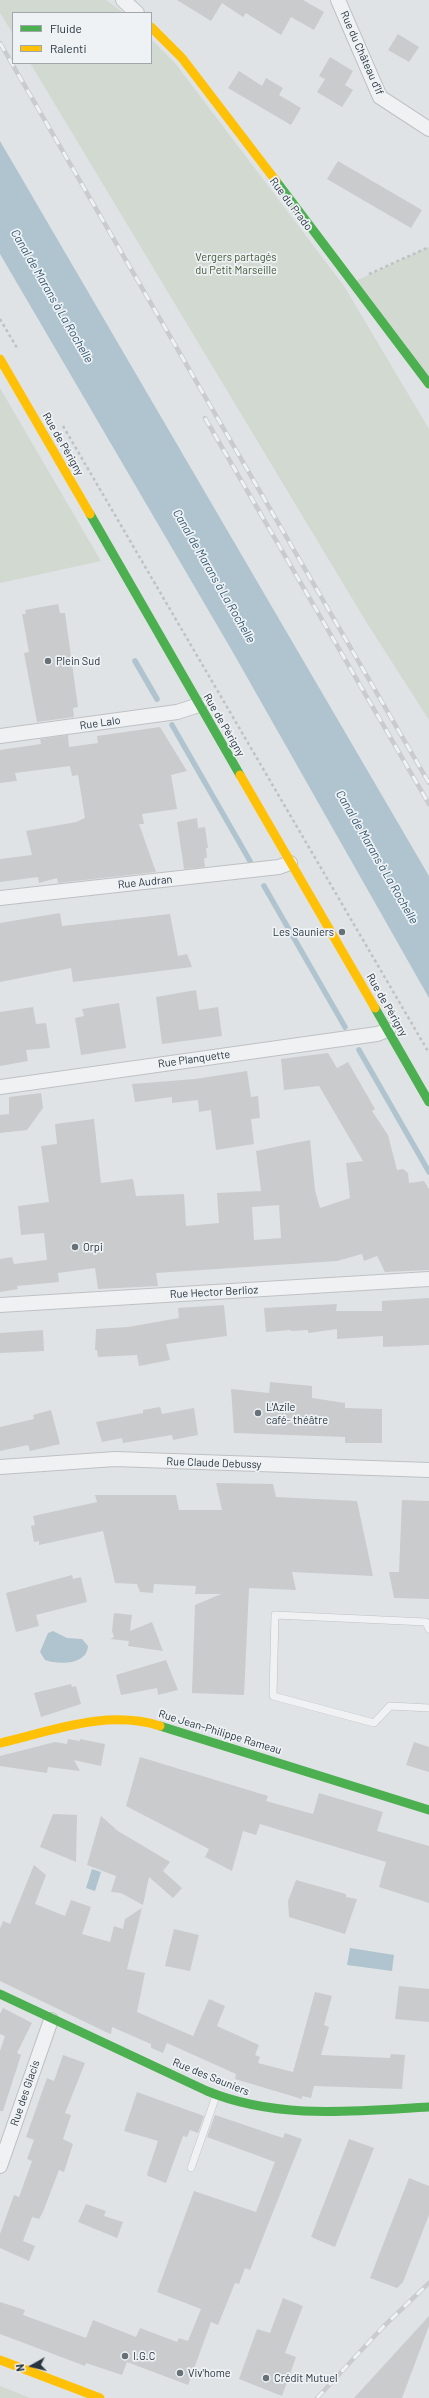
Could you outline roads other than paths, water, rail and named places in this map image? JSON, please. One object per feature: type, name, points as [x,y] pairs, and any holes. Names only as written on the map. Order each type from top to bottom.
[{"type":"street","points":[[123,0],[136,12]]},
{"type":"street","name":"Rue du Château d'If","points":[[338,0],[380,97],[429,129]]},
{"type":"street","name":"Rue du Prado","points":[[152,28],[182,58],[429,384]]},
{"type":"street","name":"Rue de Périgny","points":[[0,359],[429,1102]]},
{"type":"street","name":"Rue Lalo","points":[[0,736],[177,712],[199,705]]},
{"type":"street","name":"Rue Audran","points":[[0,898],[279,867],[290,863]]},
{"type":"street","name":"Rue Planquette","points":[[0,1087],[377,1034],[388,1030]]},
{"type":"street","name":"Rue Hector Berlioz","points":[[0,1305],[429,1279]]},
{"type":"street","name":"Rue Claude Debussy","points":[[0,1467],[115,1459],[429,1470]]},
{"type":"street","name":"Rue Jean-Philippe Rameau","points":[[0,1743],[92,1721],[121,1719],[148,1722],[429,1810]]},
{"type":"street","name":"Rue des Sauniers","points":[[0,1994],[51,2020],[217,2094],[249,2105],[288,2111],[342,2112],[429,2107]]},
{"type":"street","name":"Rue des Glacis","points":[[0,2166],[51,2020]]},
{"type":"street","points":[[0,2360],[100,2398]]},
{"type":"lane","points":[[429,1629],[426,1622],[275,1615],[273,1696],[374,1722],[390,1706],[429,1708]]},
{"type":"lane","points":[[191,2168],[217,2094]]},
{"type":"water","name":"Canal de Marans à La Rochelle","points":[[0,141],[429,876],[429,998],[231,649],[0,254]]},
{"type":"water","points":[[53,1631],[67,1638],[82,1639],[88,1646],[83,1657],[78,1660],[64,1663],[45,1660],[40,1652],[48,1633]]},
{"type":"water","points":[[92,1869],[101,1872],[95,1891],[86,1888]]},
{"type":"water","points":[[350,1948],[394,1955],[392,1971],[347,1965]]},
{"type":"waterway","points":[[135,661],[157,699]]},
{"type":"waterway","points":[[172,725],[250,861]]},
{"type":"waterway","points":[[264,886],[345,1027]]},
{"type":"waterway","points":[[359,1050],[429,1172]]},
{"type":"railway","points":[[0,43],[12,64]]},
{"type":"railway","points":[[12,64],[429,783]]},
{"type":"railway","points":[[205,418],[429,804]]},
{"type":"railway","points":[[317,2398],[383,2327],[429,2283]]},
{"type":"place","name":"Plein Sud","points":[[48,661]]},
{"type":"place","name":"Les Sauniers","points":[[342,932]]},
{"type":"place","name":"Orpi","points":[[75,1247]]},
{"type":"place","name":"L'Azile café- théâtre","points":[[258,1413]]},
{"type":"place","name":"I.G.C","points":[[125,2356]]},
{"type":"place","name":"Viv'home","points":[[180,2373]]},
{"type":"place","name":"Crédit Mutuel","points":[[266,2378]]},
{"type":"park label","name":"Vergers partagés du Petit Marseille","points":[[236,263]]}]
